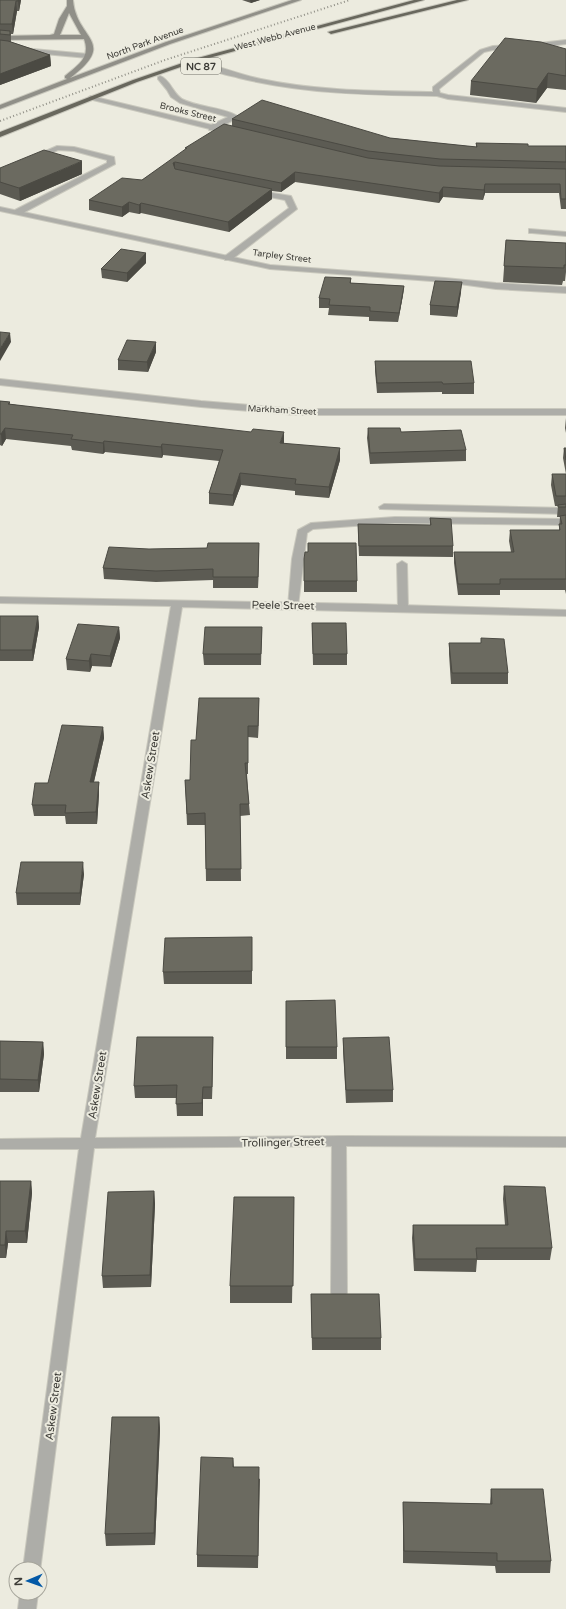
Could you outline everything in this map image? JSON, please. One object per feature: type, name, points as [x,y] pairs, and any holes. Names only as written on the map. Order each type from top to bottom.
[{"type":"highway","name":"West Webb Avenue","points":[[0,135],[135,81],[196,60],[421,0]]},
{"type":"highway","name":"West Webb Avenue","points":[[91,98],[312,36],[465,0]]},
{"type":"street","name":"North Park Avenue","points":[[0,107],[168,43],[298,0]]},
{"type":"street","points":[[54,86],[84,63],[88,56],[90,44],[72,14],[70,3]]},
{"type":"street","points":[[50,38],[57,35],[62,19],[70,3]]},
{"type":"street","points":[[0,38],[87,37]]},
{"type":"street","points":[[437,94],[435,88],[482,51],[493,48],[522,47],[566,42]]},
{"type":"street","points":[[522,47],[538,52]]},
{"type":"street","points":[[0,48],[88,56]]},
{"type":"street","points":[[205,65],[236,75],[294,86],[354,92],[437,94],[448,97],[566,110]]},
{"type":"street","points":[[160,78],[176,99],[235,117],[212,128]]},
{"type":"street","name":"Brooks Street","points":[[91,98],[234,133]]},
{"type":"street","points":[[18,212],[111,164],[111,159],[74,149],[57,148],[28,160]]},
{"type":"street","points":[[228,258],[293,209],[288,198],[249,190]]},
{"type":"street","name":"Tarpley Street","points":[[0,209],[270,267],[496,286],[566,290]]},
{"type":"street","points":[[532,231],[566,234]]},
{"type":"street","name":"Markham Street","points":[[0,382],[209,405],[297,412],[566,412]]},
{"type":"street","points":[[384,507],[566,511]]},
{"type":"street","points":[[293,606],[297,554],[302,532],[311,526],[395,520],[566,522]]},
{"type":"street","points":[[402,564],[403,608]]},
{"type":"street","name":"Peele Street","points":[[0,600],[403,608],[566,614]]},
{"type":"street","name":"Askew Street","points":[[33,1561],[87,1145],[177,603]]},
{"type":"street","points":[[339,1142],[339,1293]]},
{"type":"street","name":"Trollinger Street","points":[[0,1144],[87,1145],[339,1142],[566,1142]]},
{"type":"building","points":[[0,0],[18,0],[16,1],[12,24],[0,24]]},
{"type":"building","points":[[0,30],[10,31],[10,35],[0,34]]},
{"type":"building","points":[[505,38],[541,42],[566,49],[566,76],[548,73],[537,89],[471,81]]},
{"type":"building","points":[[0,40],[8,41],[50,55],[0,74]]},
{"type":"building","points":[[262,100],[390,138],[477,147],[476,143],[528,144],[528,146],[566,146],[566,162],[440,159],[368,151],[232,119]]},
{"type":"building","points":[[224,124],[368,158],[439,166],[566,169],[566,199],[561,199],[560,184],[485,184],[484,190],[443,187],[439,193],[295,172],[281,183],[175,162],[173,163],[175,169],[272,189],[228,222],[141,203],[139,205],[129,202],[122,207],[89,200],[122,178],[142,180],[187,148],[185,148]]},
{"type":"building","points":[[44,150],[82,161],[19,188],[0,182],[0,168]]},
{"type":"building","points":[[506,240],[566,243],[566,265],[564,265],[564,268],[504,266]]},
{"type":"building","points":[[121,249],[146,253],[127,273],[101,269]]},
{"type":"building","points":[[325,277],[351,278],[350,283],[404,286],[399,313],[370,311],[370,307],[329,305],[330,299],[319,298]]},
{"type":"building","points":[[435,281],[462,282],[457,307],[430,305]]},
{"type":"building","points":[[0,332],[10,333],[0,349]]},
{"type":"building","points":[[127,340],[156,342],[147,362],[118,360]]},
{"type":"building","points":[[375,361],[471,361],[474,383],[377,383]]},
{"type":"building","points":[[0,401],[10,402],[8,404],[251,432],[253,429],[284,432],[280,443],[340,448],[329,487],[295,484],[296,479],[240,473],[233,495],[209,493],[223,450],[162,444],[161,447],[104,441],[103,443],[71,439],[73,435],[5,428],[0,434]]},
{"type":"building","points":[[368,428],[400,428],[401,432],[461,430],[466,450],[370,453]]},
{"type":"building","points":[[564,448],[566,448],[566,460]]},
{"type":"building","points":[[552,474],[566,474],[566,496],[556,496]]},
{"type":"building","points":[[566,504],[566,507],[558,507],[558,505]]},
{"type":"building","points":[[566,515],[566,579],[500,579],[500,584],[458,584],[454,552],[514,552],[510,530],[560,530],[559,524],[562,524],[560,516]]},
{"type":"building","points":[[430,518],[451,519],[453,546],[359,546],[358,524],[431,525]]},
{"type":"building","points":[[208,543],[259,543],[258,577],[213,577],[213,569],[156,571],[103,568],[109,547],[149,549],[207,548]]},
{"type":"building","points":[[308,543],[356,543],[357,581],[304,581],[304,559],[305,552],[308,552]]},
{"type":"building","points":[[0,616],[38,616],[32,650],[0,650]]},
{"type":"building","points":[[312,623],[346,623],[347,654],[313,654]]},
{"type":"building","points":[[78,624],[119,627],[110,656],[91,654],[89,661],[66,659]]},
{"type":"building","points":[[205,627],[262,627],[261,654],[203,654]]},
{"type":"building","points":[[481,638],[504,639],[508,673],[452,673],[449,643],[481,643]]},
{"type":"building","points":[[199,698],[259,698],[258,726],[248,726],[248,763],[245,763],[249,804],[240,804],[241,869],[206,869],[205,813],[187,814],[185,780],[190,780],[191,740],[196,740]]},
{"type":"building","points":[[62,725],[103,727],[90,782],[99,782],[96,812],[65,813],[66,805],[32,805],[35,783],[48,783]]},
{"type":"building","points":[[21,862],[83,862],[80,893],[16,893]]},
{"type":"building","points":[[252,937],[252,971],[163,972],[165,938]]},
{"type":"building","points":[[335,1000],[337,1047],[286,1047],[286,1001]]},
{"type":"building","points":[[137,1037],[213,1037],[212,1087],[203,1087],[202,1103],[176,1104],[177,1085],[134,1086]]},
{"type":"building","points":[[389,1037],[393,1090],[346,1090],[343,1038]]},
{"type":"building","points":[[0,1041],[43,1042],[38,1080],[0,1079]]},
{"type":"building","points":[[0,1181],[31,1181],[25,1231],[6,1231],[5,1245],[0,1245]]},
{"type":"building","points":[[504,1186],[545,1187],[552,1248],[476,1248],[477,1259],[415,1259],[413,1225],[508,1225]]},
{"type":"building","points":[[154,1191],[150,1275],[102,1276],[108,1192]]},
{"type":"building","points":[[234,1197],[294,1197],[293,1286],[230,1286]]},
{"type":"building","points":[[311,1294],[379,1294],[381,1338],[312,1338]]},
{"type":"building","points":[[112,1417],[159,1417],[154,1533],[105,1534]]},
{"type":"building","points":[[201,1457],[233,1458],[233,1467],[259,1467],[258,1556],[197,1555]]},
{"type":"building","points":[[491,1489],[543,1489],[551,1561],[497,1561],[497,1553],[404,1551],[403,1502],[492,1504]]},
{"type":"railway","points":[[0,121],[165,60],[350,0]]}]
